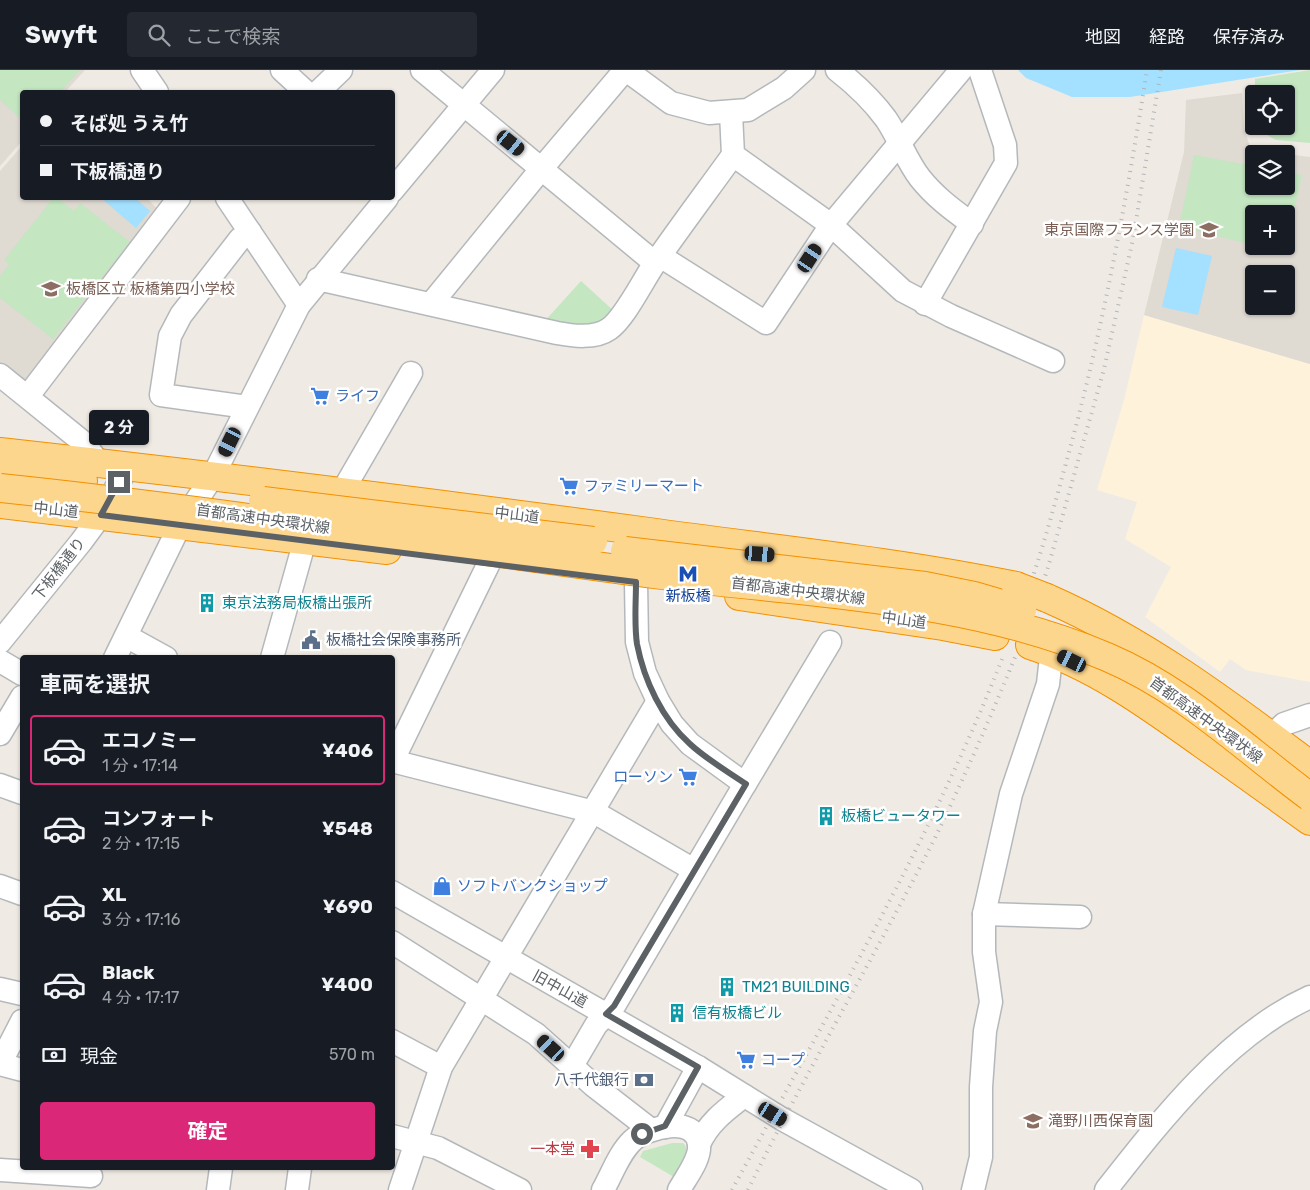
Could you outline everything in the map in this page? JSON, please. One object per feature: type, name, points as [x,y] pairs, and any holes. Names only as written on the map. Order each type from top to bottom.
[{"type":"highway","name":"中山道","points":[[0,452],[342,492],[630,537]]},
{"type":"highway","points":[[0,474],[169,489],[593,541],[630,537],[851,560],[944,571],[1016,586],[1048,598],[1118,632],[1247,718],[1310,765]]},
{"type":"highway","points":[[0,479],[162,494],[450,532],[848,576],[974,596],[1052,622],[1124,661],[1249,755],[1310,809]]},
{"type":"highway","name":"首都高速中央環状線","points":[[0,487],[216,510],[669,573],[938,605],[1024,622],[1110,652],[1160,677],[1224,718],[1310,785]]},
{"type":"highway","name":"首都高速中央環状線","points":[[0,487],[137,502],[662,575],[944,609],[991,620],[1052,636],[1130,667],[1209,718],[1310,797]]},
{"type":"highway","name":"中山道","points":[[0,504],[489,562],[943,626],[994,636],[1056,654],[1102,677],[1166,718],[1310,821]]},
{"type":"street","points":[[282,70],[304,90]]},
{"type":"street","points":[[320,90],[341,70]]},
{"type":"street","points":[[422,70],[464,106],[658,259],[766,323],[831,225],[961,70]]},
{"type":"street","points":[[395,186],[464,106],[492,70]]},
{"type":"street","points":[[431,304],[542,168],[632,72],[671,103],[709,113],[731,113],[748,110],[784,88],[804,70]]},
{"type":"street","points":[[837,70],[872,101],[900,142],[908,160],[942,202],[972,224]]},
{"type":"street","points":[[925,304],[1006,163],[1005,145],[980,70]]},
{"type":"street","points":[[318,279],[571,335],[600,333],[609,329],[618,321],[658,259],[733,155],[731,113]]},
{"type":"street","points":[[733,155],[831,225],[903,292],[925,304],[1053,360]]},
{"type":"street","points":[[28,396],[177,200]]},
{"type":"street","points":[[228,200],[299,305]]},
{"type":"street","points":[[117,655],[180,525],[213,476],[299,305],[318,279],[385,200]]},
{"type":"street","points":[[247,407],[161,395],[170,336],[182,315],[240,239],[250,232]]},
{"type":"street","points":[[342,492],[411,373]]},
{"type":"street","points":[[0,375],[28,396],[84,444],[99,463]]},
{"type":"street","name":"下板橋通り","points":[[0,642],[58,573],[101,515],[128,466]]},
{"type":"street","points":[[630,537],[636,582],[637,642],[645,672],[658,701],[672,724],[690,744],[746,784]]},
{"type":"street","points":[[273,655],[305,540]]},
{"type":"street","points":[[395,757],[489,562]]},
{"type":"street","points":[[126,636],[161,655]]},
{"type":"street","points":[[572,1066],[596,1025],[614,1006],[830,642]]},
{"type":"street","points":[[973,1190],[981,1157],[981,1087],[985,1031],[991,1002],[984,952],[984,914],[1011,794],[1048,684],[1050,666],[1056,654]]},
{"type":"street","points":[[0,661],[20,673]]},
{"type":"street","points":[[0,734],[20,700]]},
{"type":"street","points":[[400,1190],[441,1067],[594,812],[658,701]]},
{"type":"street","points":[[1271,736],[1284,724],[1310,715]]},
{"type":"street","points":[[395,762],[594,812],[694,870]]},
{"type":"street","points":[[0,785],[20,792]]},
{"type":"street","points":[[0,886],[20,893]]},
{"type":"street","name":"旧中山道","points":[[395,894],[698,1067],[782,1119],[911,1190]]},
{"type":"street","points":[[984,914],[1080,917]]},
{"type":"street","points":[[395,944],[536,1034],[593,1085],[658,1128]]},
{"type":"street","points":[[0,989],[20,994]]},
{"type":"street","points":[[1106,1190],[1203,1075],[1259,1027],[1285,1008],[1310,997]]},
{"type":"street","points":[[20,1025],[0,1064],[20,1069]]},
{"type":"street","points":[[395,1043],[441,1067]]},
{"type":"street","points":[[658,1128],[698,1067]]},
{"type":"street","points":[[679,1190],[695,1161],[699,1144],[714,1119],[744,1096]]},
{"type":"street","points":[[603,1190],[634,1139],[658,1128],[678,1126],[690,1130],[696,1136],[699,1144]]},
{"type":"street","points":[[395,1137],[438,1148],[514,1188]]},
{"type":"street","points":[[0,1170],[91,1178]]},
{"type":"street","points":[[218,1190],[221,1170]]},
{"type":"street","points":[[297,1190],[300,1170]]},
{"type":"shaded area","points":[[0,70],[85,70],[67,90],[20,90],[20,143],[0,166]]},
{"type":"shaded area","name":"東京国際フランス学園","points":[[1242,93],[1244,128],[1249,145],[1245,145],[1245,195],[1295,195],[1295,155],[1310,157],[1310,364],[1144,315],[1184,152],[1186,100]]},
{"type":"shaded area","name":"板橋区立 板橋第四小学校","points":[[20,148],[20,200],[149,200],[160,212],[28,386],[0,366],[0,171]]},
{"type":"shaded area","points":[[1144,315],[1310,364],[1310,682],[1246,670],[1230,659],[1220,672],[1145,617],[1171,567],[1125,539],[1137,502],[1097,490],[1124,400]]},
{"type":"green space","points":[[0,70],[80,70],[62,90],[20,90],[20,118],[0,100]]},
{"type":"green space","points":[[1310,70],[1310,143],[1276,140],[1267,135],[1295,135],[1295,85],[1255,85],[1255,79]]},
{"type":"green space","points":[[1194,155],[1245,164],[1245,195],[1295,195],[1295,174],[1302,175],[1295,207],[1295,205],[1245,205],[1245,243],[1179,227]]},
{"type":"green space","points":[[51,200],[60,200],[74,211],[80,203],[130,242],[53,339],[0,298],[0,276],[9,264],[4,260]]},
{"type":"green space","points":[[581,281],[615,312],[607,320],[590,327],[573,328],[543,323]]},
{"type":"green space","points":[[672,1143],[683,1143],[687,1151],[682,1165],[674,1177],[640,1157],[643,1151]]},
{"type":"water","points":[[1018,70],[1300,70],[1130,97],[1072,97],[1026,78]]},
{"type":"water","points":[[103,200],[137,200],[150,211],[136,228]]},
{"type":"water","points":[[1176,248],[1212,256],[1198,315],[1162,307]]},
{"type":"railway","points":[[1015,626],[1049,525],[1091,366],[1122,219],[1147,70]]},
{"type":"railway","points":[[1026,628],[1047,571],[1104,369],[1133,239],[1161,70]]},
{"type":"railway","points":[[732,1190],[841,992],[911,859],[975,724],[1004,654]]},
{"type":"railway","points":[[748,1190],[793,1102],[934,840],[976,749],[1015,657]]},
{"type":"place","name":"東京国際フランス学園","points":[[1209,230]]},
{"type":"place","name":"板橋区立 板橋第四小学校","points":[[51,289]]},
{"type":"place","name":"ライフ","points":[[320,396]]},
{"type":"place","name":"ファミリーマート","points":[[569,486]]},
{"type":"place","name":"新板橋","points":[[688,574]]},
{"type":"place","name":"東京法務局板橋出張所","points":[[207,603]]},
{"type":"place","name":"板橋社会保険事務所","points":[[311,640]]},
{"type":"place","name":"ローソン","points":[[688,777]]},
{"type":"place","name":"板橋ビュータワー","points":[[826,816]]},
{"type":"place","name":"ソフトバンクショップ","points":[[442,886]]},
{"type":"place","name":"TM21 BUILDING","points":[[727,987]]},
{"type":"place","name":"信有板橋ビル","points":[[677,1013]]},
{"type":"place","name":"コープ","points":[[746,1060]]},
{"type":"place","name":"八千代銀行","points":[[644,1080]]},
{"type":"place","name":"滝野川西保育園","points":[[1033,1121]]},
{"type":"place","name":"一本堂","points":[[590,1149]]},
{"type":"route","points":[[119,482],[101,515],[537,568],[636,582],[637,642],[645,672],[658,701],[672,724],[690,744],[746,784],[614,1006],[606,1014],[698,1067],[665,1126],[642,1134]]}]
